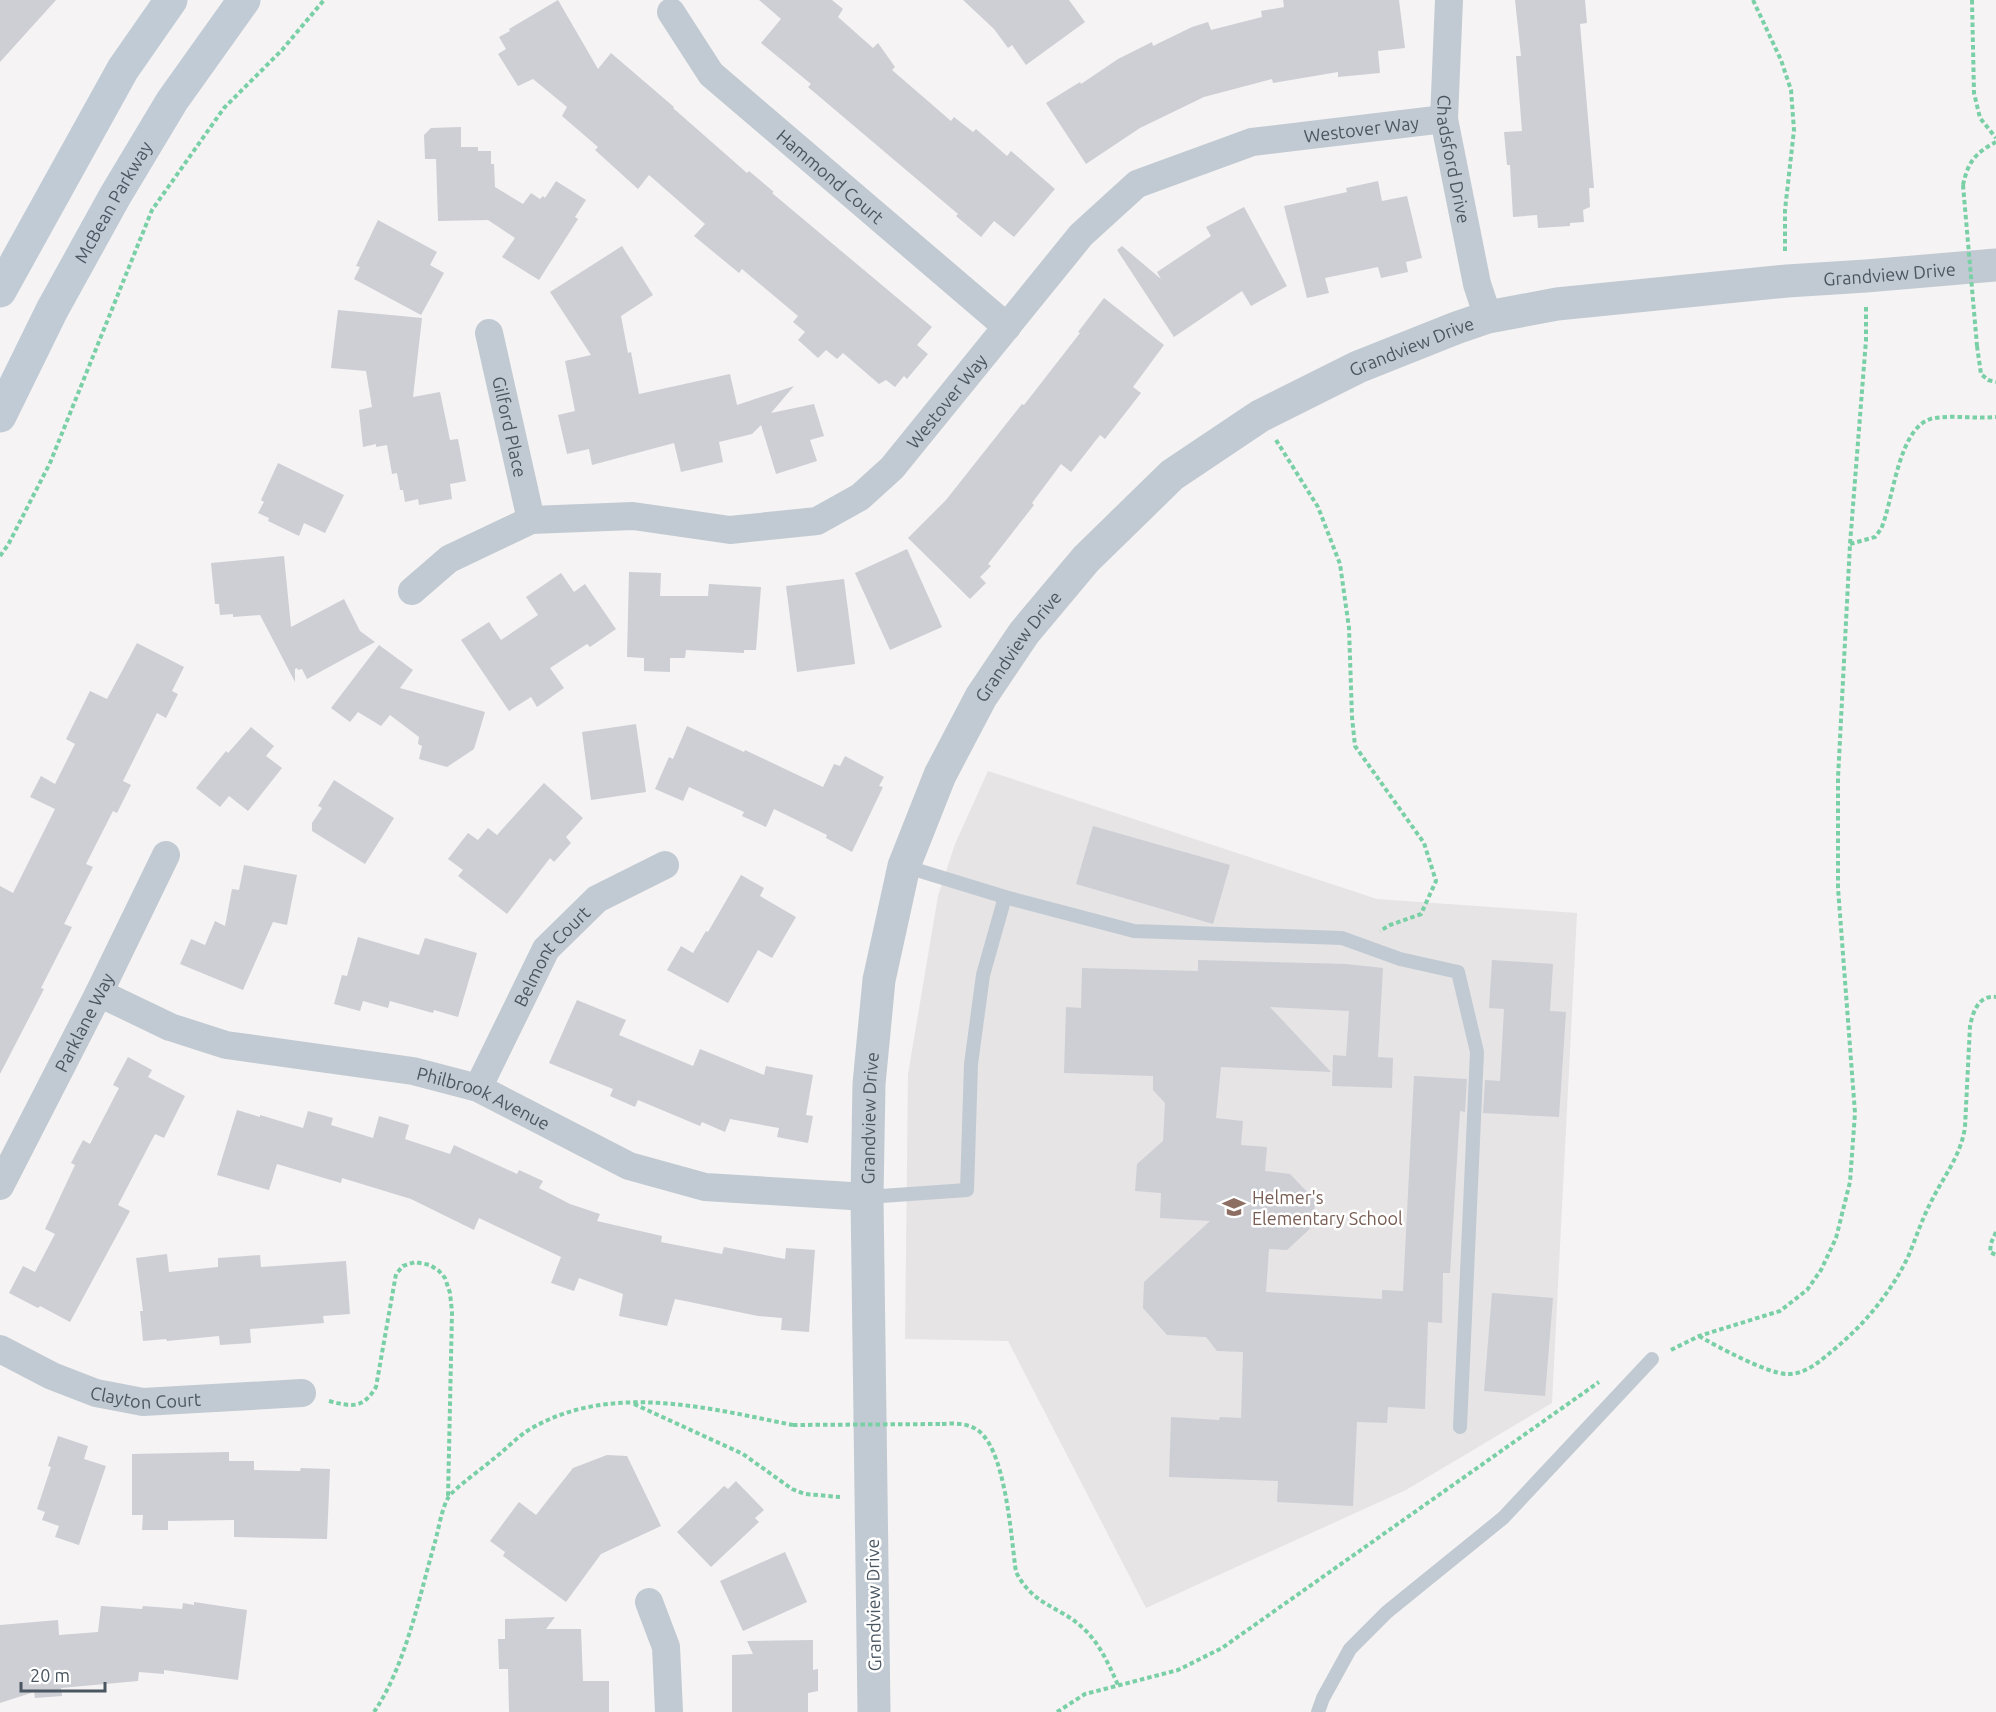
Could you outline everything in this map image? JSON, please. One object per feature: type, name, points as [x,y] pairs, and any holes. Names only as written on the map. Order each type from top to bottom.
[{"type":"main road","points":[[0,291],[123,69],[171,0]]},
{"type":"main road","name":"McBean Parkway","points":[[0,416],[52,310],[115,196],[172,101],[244,0]]},
{"type":"street","name":"Chadsford Drive","points":[[1449,0],[1444,119],[1477,284],[1488,317]]},
{"type":"street","name":"Hammond Court","points":[[671,12],[711,74],[1007,327]]},
{"type":"street","name":"Westover Way","points":[[412,591],[449,559],[531,520],[633,516],[730,530],[817,521],[860,496],[892,468],[1081,236],[1137,184],[1252,142],[1444,119]]},
{"type":"street","name":"Grandview Drive","points":[[874,1712],[867,1197],[869,1084],[879,980],[904,866],[940,775],[981,697],[1024,633],[1086,560],[1172,475],[1260,416],[1359,367],[1488,317],[1557,304],[1787,281],[1996,265]]},
{"type":"street","name":"Gilford Place","points":[[489,333],[531,520]]},
{"type":"street","name":"Parklane Way","points":[[0,1186],[99,993],[166,855]]},
{"type":"street","name":"Belmont Court","points":[[478,1088],[546,949],[597,899],[665,865]]},
{"type":"street","name":"Philbrook Avenue","points":[[99,993],[170,1027],[225,1045],[412,1071],[478,1088],[629,1166],[705,1186],[867,1197]]},
{"type":"street","name":"Clayton Court","points":[[0,1349],[52,1376],[96,1393],[143,1402],[302,1394]]},
{"type":"street","points":[[650,1602],[666,1647],[669,1712]]},
{"type":"lane","points":[[904,866],[1005,897],[1134,931],[1342,938],[1400,959],[1458,972],[1477,1052],[1460,1427]]},
{"type":"lane","points":[[867,1197],[967,1190],[971,1064],[983,975],[1005,897]]},
{"type":"lane","points":[[1318,1712],[1323,1698],[1350,1649],[1387,1612],[1503,1518],[1652,1359]]},
{"type":"path","points":[[0,556],[8,545],[50,463],[152,210],[224,108],[282,50],[324,0]]},
{"type":"path","points":[[1753,0],[1781,60],[1791,90],[1794,130],[1785,210],[1787,281]]},
{"type":"path","points":[[1972,0],[1974,93],[1980,118],[1996,140],[1983,149],[1968,166],[1963,185],[1981,374],[1988,380],[1996,382]]},
{"type":"path","points":[[1652,1359],[1699,1336],[1780,1311],[1807,1290],[1821,1270],[1836,1238],[1851,1182],[1855,1113],[1838,888],[1838,777],[1850,544],[1866,340],[1866,276]]},
{"type":"path","points":[[1260,416],[1318,507],[1340,564],[1349,628],[1355,746],[1424,843],[1436,881],[1421,914],[1390,925],[1373,936],[1369,948]]},
{"type":"path","points":[[1850,544],[1875,537],[1881,529],[1906,443],[1919,424],[1934,418],[1996,417]]},
{"type":"path","points":[[1699,1336],[1720,1348],[1788,1375],[1816,1365],[1863,1324],[1889,1292],[1907,1258],[1930,1202],[1956,1158],[1964,1138],[1970,1026],[1973,1013],[1979,1002],[1989,997],[1996,997]]},
{"type":"path","points":[[1996,1232],[1990,1243],[1990,1251],[1996,1254]]},
{"type":"path","points":[[351,1406],[368,1399],[376,1387],[396,1274],[403,1266],[415,1262],[430,1265],[446,1278],[452,1312],[448,1497],[399,1663],[374,1712]]},
{"type":"path","points":[[1057,1712],[1084,1694],[1178,1670],[1222,1648],[1607,1377]]},
{"type":"path","points":[[630,1403],[743,1454],[792,1489],[806,1494],[871,1500]]},
{"type":"path","points":[[448,1497],[527,1432],[564,1415],[597,1406],[671,1403],[793,1425],[958,1423],[975,1428],[990,1442],[1004,1482],[1016,1572],[1019,1579],[1036,1599],[1067,1616],[1084,1629],[1102,1651],[1118,1685]]},
{"type":"shaded area","name":"Helmer's Elementary School","points":[[988,771],[1377,899],[1577,913],[1552,1403],[1406,1490],[1146,1608],[1008,1341],[905,1339],[908,1074],[938,896],[955,844]]},
{"type":"building","points":[[0,0],[56,0],[0,62]]},
{"type":"building","points":[[558,0],[598,69],[611,53],[747,173],[749,171],[774,192],[772,193],[932,327],[917,345],[928,354],[907,379],[904,376],[895,387],[886,380],[879,384],[843,353],[837,359],[826,350],[818,358],[798,340],[805,332],[793,322],[798,316],[742,269],[739,273],[694,236],[705,224],[649,175],[638,189],[595,150],[598,147],[562,116],[567,107],[533,79],[518,86],[498,54],[506,49],[499,37]]},
{"type":"building","points":[[759,0],[832,0],[843,9],[838,17],[873,48],[878,43],[895,67],[892,70],[951,121],[954,117],[973,132],[976,129],[1007,156],[1011,151],[1055,189],[1014,237],[994,221],[981,237],[956,216],[958,214],[808,87],[811,84],[761,43],[781,19]]},
{"type":"building","points":[[963,0],[1069,0],[1085,22],[1026,65],[1012,45],[1008,48],[994,29]]},
{"type":"building","points":[[1283,0],[1399,0],[1405,48],[1378,51],[1380,73],[1338,77],[1338,72],[1273,83],[1272,79],[1204,97],[1140,128],[1086,164],[1046,103],[1080,82],[1081,84],[1118,59],[1152,42],[1153,46],[1192,27],[1208,22],[1211,30],[1262,17],[1261,11],[1284,7]]},
{"type":"building","points":[[1515,0],[1585,0],[1587,23],[1580,24],[1594,188],[1589,188],[1590,207],[1583,210],[1584,222],[1570,223],[1570,226],[1538,228],[1537,215],[1513,217],[1510,165],[1507,165],[1504,132],[1522,131],[1516,56],[1521,56]]},
{"type":"building","points":[[461,127],[461,147],[478,147],[478,151],[491,151],[495,187],[523,204],[531,193],[540,199],[543,196],[545,198],[556,181],[586,200],[575,217],[578,219],[539,280],[502,257],[515,238],[488,220],[438,221],[436,159],[425,159],[424,135],[431,128]]},
{"type":"building","points":[[1378,181],[1382,201],[1407,196],[1422,258],[1406,262],[1408,272],[1381,278],[1378,267],[1325,278],[1329,293],[1307,298],[1284,206],[1347,192],[1346,188]]},
{"type":"building","points":[[1244,207],[1287,286],[1251,306],[1242,291],[1174,337],[1117,250],[1122,246],[1161,279],[1157,272],[1211,236],[1206,227]]},
{"type":"building","points":[[378,220],[437,252],[430,265],[444,273],[421,315],[354,279],[360,267],[356,266]]},
{"type":"building","points":[[622,246],[653,295],[621,316],[639,394],[730,374],[737,405],[794,386],[771,413],[814,404],[824,436],[810,440],[817,461],[776,474],[761,425],[752,434],[719,442],[723,462],[681,472],[674,443],[592,465],[589,449],[567,454],[558,415],[575,411],[565,361],[591,355],[550,292]]},
{"type":"building","points":[[1104,298],[1164,345],[1133,387],[1141,393],[1105,439],[1100,435],[1071,472],[1061,464],[1032,503],[1034,505],[988,564],[991,566],[980,577],[986,583],[970,599],[908,538],[946,500],[1022,404],[1024,405]]},
{"type":"building","points":[[338,310],[422,318],[413,397],[440,392],[450,440],[458,439],[466,481],[450,484],[452,499],[419,505],[418,499],[405,502],[397,473],[392,474],[387,445],[376,447],[376,444],[363,447],[359,410],[372,407],[366,371],[331,368]]},
{"type":"building","points":[[278,463],[344,495],[325,533],[304,523],[299,536],[268,521],[269,518],[258,513],[264,502],[261,500]]},
{"type":"building","points":[[907,549],[942,627],[890,650],[855,573]]},
{"type":"building","points":[[284,556],[291,627],[344,599],[360,631],[375,642],[307,679],[302,669],[295,669],[295,682],[260,615],[233,617],[233,614],[220,615],[219,604],[215,604],[211,563]]},
{"type":"building","points":[[629,572],[661,573],[660,596],[708,596],[709,584],[761,587],[756,650],[744,650],[744,653],[686,650],[685,658],[670,658],[670,672],[644,671],[644,658],[627,657]]},
{"type":"building","points":[[561,573],[574,592],[585,584],[616,629],[590,647],[587,644],[550,668],[564,688],[537,707],[531,697],[509,711],[461,640],[489,622],[501,640],[538,615],[526,597]]},
{"type":"building","points":[[844,579],[855,664],[797,672],[786,586]]},
{"type":"building","points":[[137,643],[184,667],[172,691],[178,694],[166,718],[157,713],[123,781],[131,785],[117,813],[113,811],[86,864],[93,867],[64,924],[72,927],[41,988],[44,989],[0,1074],[0,886],[13,893],[55,809],[30,797],[41,776],[55,784],[75,744],[66,739],[90,691],[107,699]]},
{"type":"building","points":[[379,645],[413,670],[400,688],[485,712],[474,749],[447,767],[419,759],[422,746],[418,744],[419,737],[390,715],[381,726],[358,712],[350,722],[331,708]]},
{"type":"building","points":[[636,724],[646,792],[591,800],[582,732]]},
{"type":"building","points":[[687,726],[744,752],[745,750],[823,787],[834,764],[840,766],[845,756],[884,777],[879,786],[883,787],[852,852],[826,838],[827,835],[774,809],[766,827],[742,816],[744,812],[689,787],[683,801],[655,789],[669,757],[673,759]]},
{"type":"building","points":[[251,727],[274,746],[266,756],[282,768],[248,811],[229,796],[220,807],[196,788],[226,751],[228,753]]},
{"type":"building","points":[[334,780],[394,818],[365,864],[312,831],[312,823],[322,808],[318,806]]},
{"type":"building","points":[[544,783],[583,818],[566,837],[571,843],[554,862],[550,858],[507,914],[458,876],[463,870],[448,859],[468,833],[478,840],[488,828],[497,835]]},
{"type":"building","points":[[1093,826],[1230,865],[1213,924],[1076,884]]},
{"type":"building","points":[[244,865],[297,875],[287,925],[273,922],[243,990],[180,964],[191,939],[205,945],[215,921],[225,926],[232,889],[239,890]]},
{"type":"building","points":[[741,875],[764,888],[760,896],[796,917],[772,958],[758,950],[728,1003],[667,970],[681,946],[693,953]]},
{"type":"building","points":[[358,937],[419,955],[425,938],[477,953],[458,1017],[434,1010],[433,1013],[390,1001],[388,1008],[363,1001],[360,1011],[334,1004],[342,975],[347,976]]},
{"type":"building","points":[[1198,960],[1346,964],[1383,968],[1378,1057],[1393,1058],[1392,1088],[1332,1086],[1333,1055],[1346,1056],[1349,1011],[1270,1007],[1331,1072],[1221,1067],[1216,1118],[1243,1121],[1241,1145],[1267,1147],[1265,1171],[1290,1174],[1315,1200],[1314,1225],[1287,1250],[1269,1249],[1266,1292],[1382,1299],[1382,1290],[1403,1291],[1414,1076],[1467,1079],[1465,1112],[1460,1111],[1450,1273],[1443,1273],[1442,1323],[1428,1322],[1425,1409],[1388,1407],[1387,1423],[1357,1422],[1353,1506],[1277,1502],[1278,1481],[1169,1477],[1171,1417],[1219,1420],[1220,1417],[1241,1418],[1243,1352],[1217,1351],[1206,1337],[1167,1335],[1143,1308],[1144,1282],[1210,1221],[1160,1218],[1161,1193],[1135,1191],[1137,1164],[1163,1141],[1165,1103],[1153,1090],[1153,1076],[1064,1073],[1066,1007],[1081,1008],[1082,968],[1198,971]]},
{"type":"building","points":[[1492,960],[1553,964],[1550,1011],[1566,1012],[1559,1117],[1483,1113],[1485,1080],[1500,1081],[1504,1009],[1489,1008]]},
{"type":"building","points":[[577,1000],[626,1020],[619,1035],[693,1066],[700,1049],[764,1075],[766,1066],[813,1075],[806,1115],[813,1116],[808,1143],[777,1137],[779,1128],[730,1119],[725,1132],[702,1122],[700,1126],[638,1100],[635,1107],[610,1096],[613,1089],[549,1063]]},
{"type":"building","points":[[128,1057],[152,1070],[148,1077],[185,1096],[164,1138],[155,1134],[118,1205],[130,1211],[70,1322],[9,1293],[23,1266],[35,1272],[55,1234],[45,1229],[75,1165],[71,1163],[83,1140],[90,1144],[119,1088],[113,1085]]},
{"type":"building","points":[[237,1110],[303,1128],[308,1111],[333,1118],[331,1125],[373,1138],[379,1116],[409,1125],[405,1139],[450,1154],[454,1145],[517,1174],[519,1170],[543,1181],[539,1188],[570,1204],[600,1214],[597,1221],[662,1236],[661,1242],[722,1254],[724,1247],[785,1259],[786,1248],[815,1250],[809,1332],[781,1330],[782,1318],[758,1316],[675,1299],[667,1326],[619,1316],[623,1294],[579,1278],[574,1291],[551,1283],[561,1257],[479,1218],[474,1230],[411,1199],[342,1178],[341,1183],[277,1164],[269,1190],[217,1175]]},
{"type":"building","points":[[167,1254],[169,1272],[218,1267],[218,1258],[260,1255],[261,1267],[346,1261],[350,1314],[323,1316],[324,1323],[250,1329],[251,1343],[220,1345],[219,1336],[143,1341],[140,1311],[143,1311],[136,1258]]},
{"type":"building","points":[[1492,1293],[1553,1298],[1545,1396],[1484,1391]]},
{"type":"building","points":[[58,1436],[88,1446],[84,1459],[106,1466],[79,1545],[55,1537],[59,1526],[42,1520],[45,1512],[37,1509],[51,1467],[48,1466]]},
{"type":"building","points":[[229,1452],[229,1461],[254,1461],[254,1470],[330,1469],[327,1539],[234,1537],[234,1520],[168,1521],[168,1530],[142,1530],[143,1515],[132,1515],[132,1454]]},
{"type":"building","points":[[607,1455],[627,1456],[661,1526],[601,1554],[566,1602],[503,1556],[505,1552],[490,1541],[519,1502],[536,1515],[573,1468]]},
{"type":"building","points":[[736,1481],[764,1510],[755,1518],[759,1522],[711,1567],[677,1532],[724,1486],[728,1489]]},
{"type":"building","points":[[785,1552],[807,1602],[743,1631],[720,1581]]},
{"type":"building","points":[[194,1602],[247,1610],[238,1680],[164,1670],[164,1674],[139,1672],[138,1681],[61,1688],[62,1696],[35,1698],[34,1692],[0,1703],[0,1625],[58,1620],[59,1635],[98,1632],[101,1606],[182,1609],[183,1603],[194,1605]]},
{"type":"building","points":[[555,1617],[546,1629],[581,1629],[583,1681],[609,1681],[609,1712],[509,1712],[508,1669],[499,1669],[498,1639],[505,1639],[505,1619]]},
{"type":"building","points":[[813,1640],[813,1670],[818,1669],[818,1691],[808,1693],[808,1712],[732,1712],[732,1655],[753,1654],[747,1641]]},
{"type":"place","name":"Helmer's Elementary School","points":[[1234,1207]]}]
